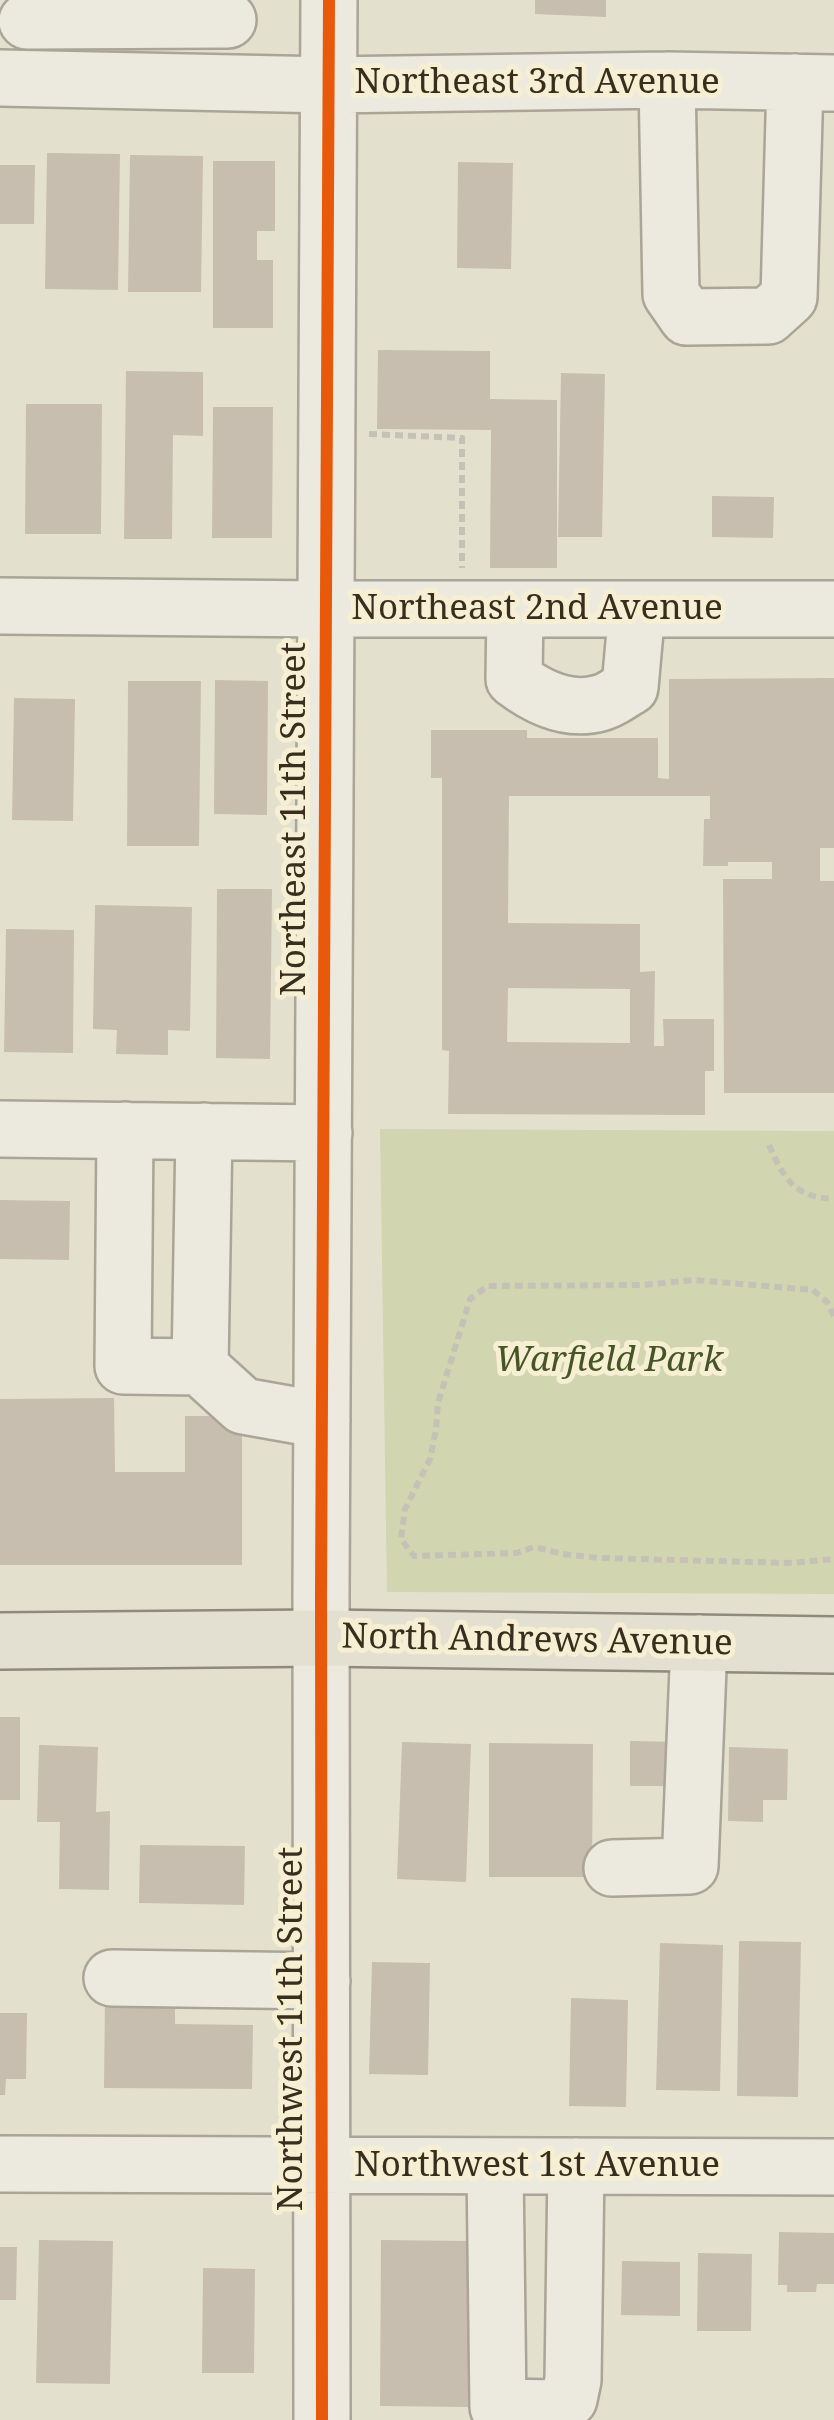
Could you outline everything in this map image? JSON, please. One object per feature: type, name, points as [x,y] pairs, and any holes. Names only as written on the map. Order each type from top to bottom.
[{"type":"main road","name":"North Andrews Avenue","points":[[0,1641],[322,1638],[834,1645]]},
{"type":"street","name":"Northeast 11th Street","points":[[322,1638],[330,0]]},
{"type":"street","points":[[14,78],[28,11],[228,10],[226,83]]},
{"type":"street","name":"Northeast 3rd Avenue","points":[[14,78],[329,85],[815,82]]},
{"type":"street","points":[[668,80],[671,294],[687,317],[768,316],[789,296],[815,82]]},
{"type":"street","name":"Northeast 2nd Avenue","points":[[0,606],[834,609]]},
{"type":"street","points":[[515,609],[514,679],[534,694],[569,706],[601,703],[630,687],[638,609]]},
{"type":"street","points":[[0,1129],[324,1133]]},
{"type":"street","points":[[125,1130],[123,1366],[200,1367],[243,1406],[322,1420]]},
{"type":"street","points":[[200,1367],[204,1131]]},
{"type":"street","name":"Northwest 11th Street","points":[[322,1638],[322,2420]]},
{"type":"street","points":[[612,1868],[690,1866],[699,1643]]},
{"type":"street","points":[[112,1978],[322,1981]]},
{"type":"street","name":"Northwest 1st Avenue","points":[[0,2164],[834,2167]]},
{"type":"street","points":[[494,2166],[498,2407],[559,2408],[570,2399],[573,2380],[576,2166]]},
{"type":"path","points":[[358,433],[462,438],[462,574]]},
{"type":"path","points":[[769,1145],[783,1175],[801,1191],[834,1199]]},
{"type":"path","points":[[834,1316],[827,1302],[813,1290],[694,1280],[640,1285],[488,1286],[470,1299],[438,1403],[430,1459],[405,1509],[401,1539],[414,1556],[517,1553],[534,1547],[563,1554],[618,1558],[792,1564],[834,1558]]},
{"type":"green space","name":"Warfield Park","points":[[380,1129],[834,1131],[834,1594],[387,1592]]},
{"type":"building","points":[[535,0],[606,0],[606,17],[535,14]]},
{"type":"building","points":[[47,153],[120,154],[118,290],[45,289]]},
{"type":"building","points":[[130,155],[203,156],[201,292],[128,292]]},
{"type":"building","points":[[213,161],[275,161],[275,231],[257,231],[257,260],[273,260],[273,328],[213,328]]},
{"type":"building","points":[[458,162],[513,163],[511,269],[457,268]]},
{"type":"building","points":[[0,165],[35,165],[34,224],[0,224]]},
{"type":"building","points":[[378,350],[490,351],[490,399],[557,400],[557,568],[490,568],[491,430],[377,429]]},
{"type":"building","points":[[126,371],[203,372],[203,436],[173,435],[172,539],[124,539]]},
{"type":"building","points":[[561,373],[605,374],[602,537],[558,537]]},
{"type":"building","points":[[26,404],[102,404],[101,534],[25,534]]},
{"type":"building","points":[[213,407],[273,407],[272,538],[212,538]]},
{"type":"building","points":[[712,496],[774,497],[773,538],[712,537]]},
{"type":"building","points":[[834,678],[834,848],[820,848],[820,881],[834,881],[834,1093],[724,1093],[723,879],[772,879],[772,862],[703,866],[704,819],[710,819],[710,796],[509,796],[508,923],[640,924],[640,972],[655,971],[654,1046],[664,1046],[663,1019],[714,1019],[714,1071],[705,1071],[705,1115],[448,1114],[449,1051],[442,1050],[442,778],[431,778],[431,730],[527,730],[527,738],[658,738],[658,778],[669,779],[669,679]],"holes":[[[508,988],[630,989],[630,1043],[507,1042]]]},
{"type":"building","points":[[215,680],[268,681],[267,815],[214,814]]},
{"type":"building","points":[[128,681],[201,681],[199,846],[127,846]]},
{"type":"building","points":[[14,698],[75,699],[73,821],[12,820]]},
{"type":"building","points":[[217,889],[272,889],[270,1059],[216,1058]]},
{"type":"building","points":[[95,905],[192,907],[190,1031],[168,1030],[168,1055],[116,1054],[117,1030],[93,1029]]},
{"type":"building","points":[[6,929],[74,930],[73,1053],[4,1052]]},
{"type":"building","points":[[0,1200],[70,1201],[69,1260],[0,1259]]},
{"type":"building","points":[[114,1398],[115,1472],[185,1472],[185,1416],[242,1416],[242,1565],[0,1565],[0,1399]]},
{"type":"building","points":[[0,1717],[20,1717],[20,1800],[0,1800]]},
{"type":"building","points":[[630,1741],[683,1742],[682,1786],[630,1786]]},
{"type":"building","points":[[402,1742],[471,1744],[466,1882],[397,1879]]},
{"type":"building","points":[[489,1743],[593,1744],[592,1877],[489,1877]]},
{"type":"building","points":[[39,1745],[98,1747],[96,1812],[110,1811],[109,1890],[59,1889],[60,1822],[37,1822]]},
{"type":"building","points":[[729,1747],[788,1749],[787,1800],[763,1800],[763,1822],[728,1821]]},
{"type":"building","points":[[140,1845],[245,1846],[244,1905],[139,1903]]},
{"type":"building","points":[[739,1941],[801,1942],[798,2097],[737,2096]]},
{"type":"building","points":[[660,1943],[723,1945],[720,2091],[656,2090]]},
{"type":"building","points":[[372,1962],[430,1963],[428,2075],[369,2074]]},
{"type":"building","points":[[105,1995],[175,1995],[175,2024],[253,2025],[252,2089],[104,2088]]},
{"type":"building","points":[[571,1998],[628,2000],[626,2107],[569,2106]]},
{"type":"building","points":[[0,2013],[27,2013],[26,2079],[6,2079],[5,2095],[0,2095]]},
{"type":"building","points":[[779,2232],[834,2233],[834,2284],[817,2284],[816,2292],[787,2292],[787,2285],[778,2285]]},
{"type":"building","points":[[39,2240],[113,2241],[110,2384],[36,2383]]},
{"type":"building","points":[[381,2240],[471,2241],[469,2407],[380,2406]]},
{"type":"building","points":[[0,2247],[17,2247],[16,2300],[0,2300]]},
{"type":"building","points":[[698,2253],[752,2254],[751,2331],[697,2331]]},
{"type":"building","points":[[622,2261],[680,2262],[680,2316],[621,2315]]},
{"type":"building","points":[[203,2268],[255,2269],[254,2373],[202,2373]]},
{"type":"cycle path","points":[[322,2420],[321,1590],[329,0]]}]
